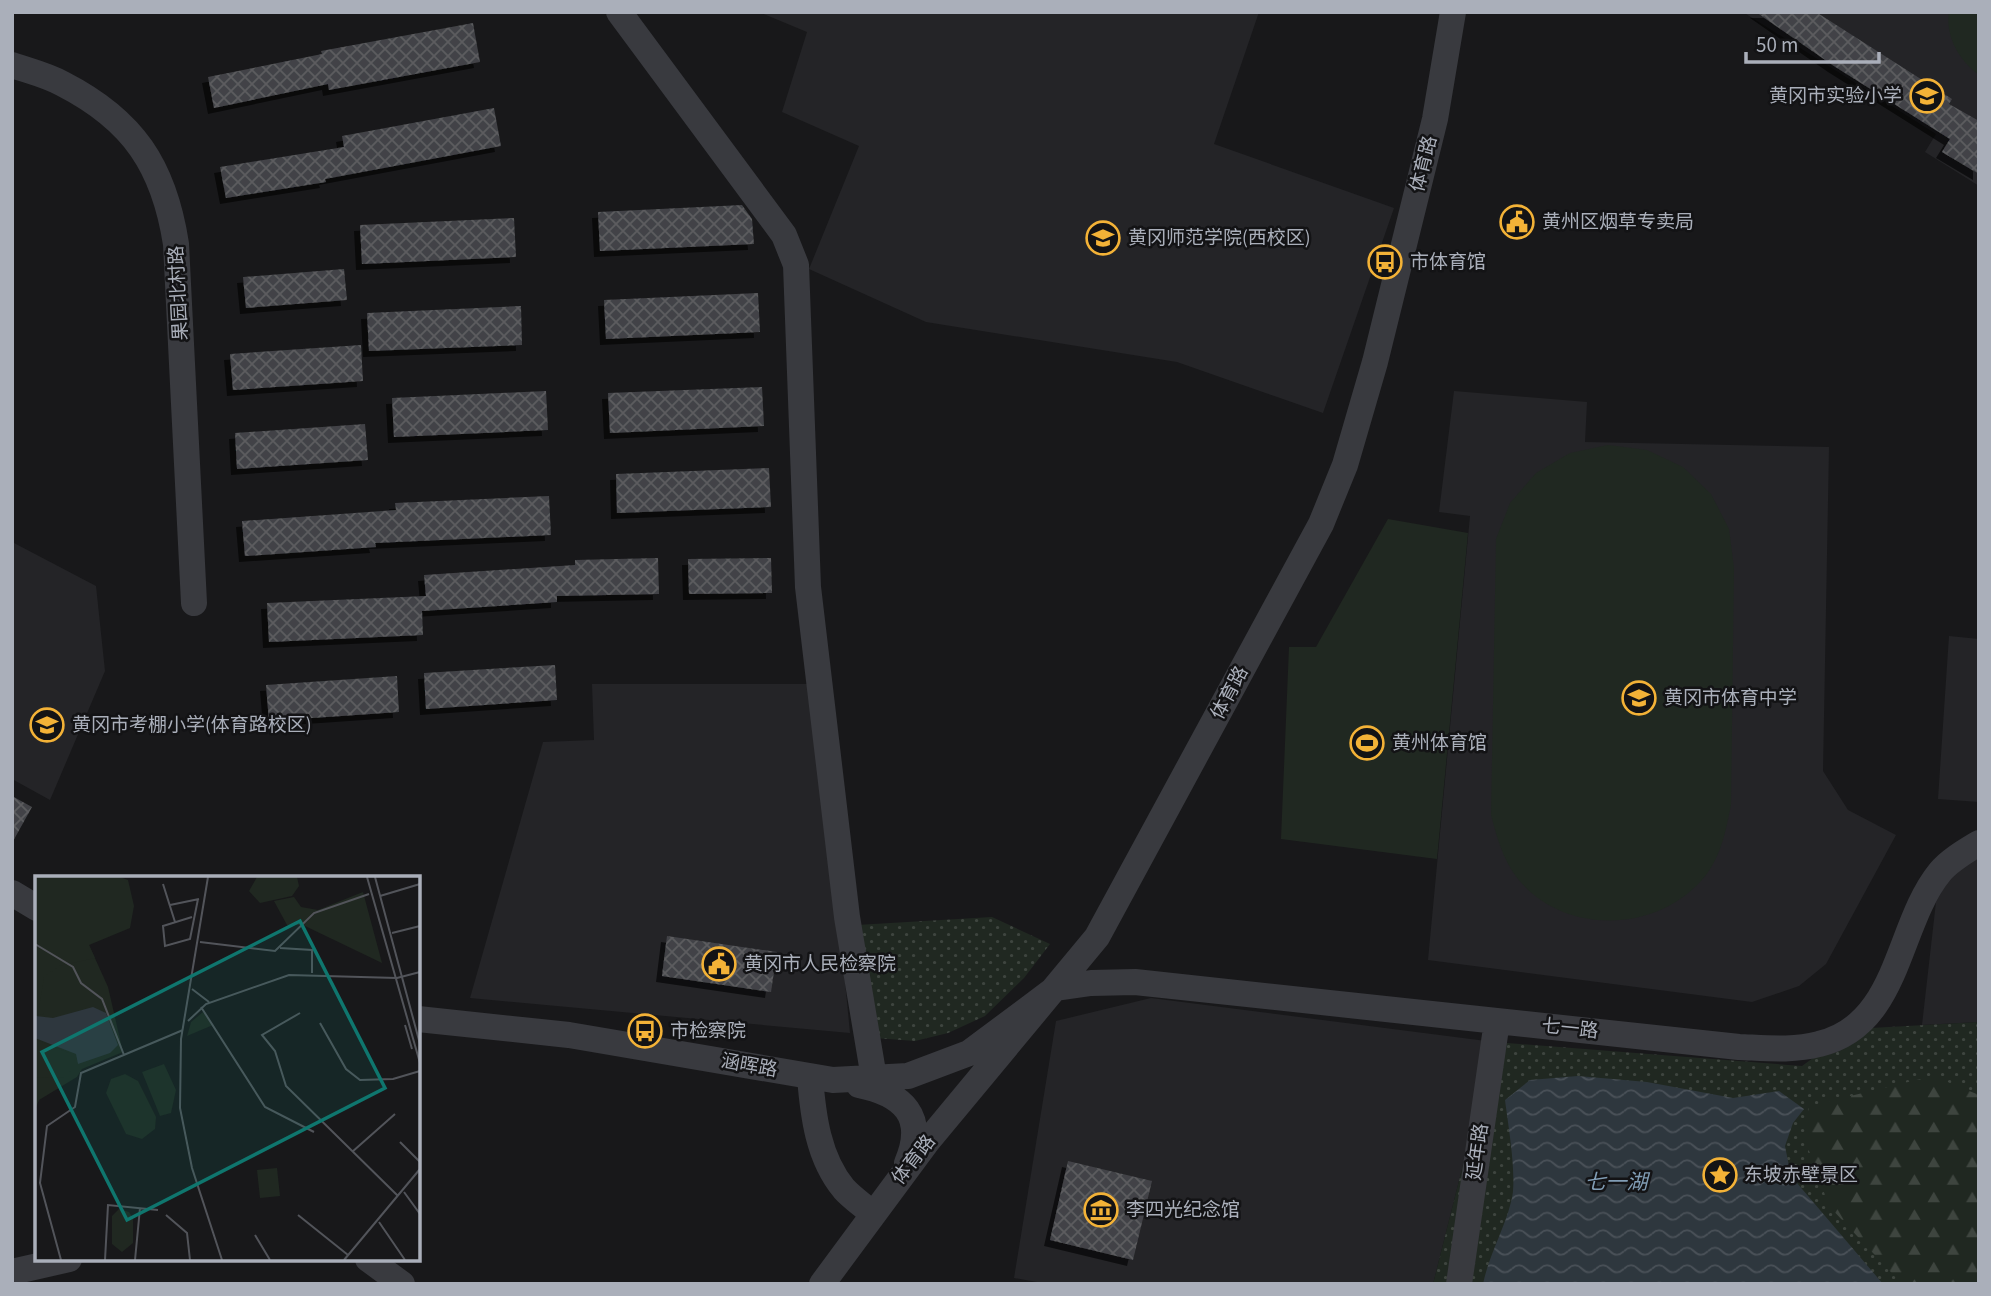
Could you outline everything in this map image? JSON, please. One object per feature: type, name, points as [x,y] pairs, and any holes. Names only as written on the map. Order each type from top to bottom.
[{"type":"street","points":[[619,12],[784,235],[796,265],[808,587],[847,917],[874,1078]]},
{"type":"street","name":"体育路","points":[[822,1284],[902,1174],[1097,937],[1321,524],[1345,466],[1375,362],[1435,119],[1453,12]]},
{"type":"street","name":"果园北村路","points":[[12,65],[61,83],[111,113],[127,129],[146,156],[168,203],[178,264],[194,603]]},
{"type":"street","name":"七一路","points":[[1056,988],[1091,983],[1135,982],[1739,1047],[1787,1048],[1820,1044],[1843,1034],[1875,1006],[1889,984],[1921,904],[1941,871],[1979,843]]},
{"type":"street","points":[[12,893],[35,907]]},
{"type":"street","name":"涵晖路","points":[[420,1019],[569,1035],[822,1078],[874,1078],[908,1076],[969,1053],[1056,988]]},
{"type":"street","name":"延年路","points":[[1459,1284],[1497,1021]]},
{"type":"street","points":[[873,1214],[845,1189],[824,1157],[812,1105],[822,1078],[881,1090],[897,1098],[907,1108],[913,1126],[915,1146],[902,1174]]},
{"type":"street","points":[[12,1272],[60,1261]]},
{"type":"street","points":[[371,1261],[402,1284]]},
{"type":"shaded area","name":"黄冈师范学院(西校区)","points":[[759,12],[1259,12],[1214,144],[1394,208],[1323,413],[1177,362],[926,322],[809,269],[859,146],[782,112],[807,32]]},
{"type":"shaded area","name":"黄冈市实验小学","points":[[1743,12],[1979,12],[1979,186],[1925,152],[1936,134]]},
{"type":"shaded area","name":"黄冈市体育中学","points":[[1454,391],[1587,402],[1585,442],[1829,447],[1823,771],[1848,810],[1896,835],[1826,964],[1799,986],[1752,1002],[1428,960],[1470,516],[1439,512]]},
{"type":"shaded area","name":"黄冈市考棚小学(体育路校区)","points":[[14,543],[96,586],[105,671],[50,800],[12,779]]},
{"type":"shaded area","points":[[1949,636],[1979,639],[1979,802],[1938,799]]},
{"type":"shaded area","name":"黄冈市人民检察院","points":[[592,684],[816,684],[850,1033],[470,998],[543,742],[594,740]]},
{"type":"shaded area","points":[[1979,857],[1979,1022],[1922,1025],[1936,902],[1951,874]]},
{"type":"shaded area","points":[[1151,998],[1494,1042],[1433,1284],[1048,1284],[1014,1278],[1056,1021]]},
{"type":"green space","points":[[1949,12],[1979,12],[1979,75],[1955,48],[1949,30]]},
{"type":"green space","points":[[1608,445],[1647,450],[1683,467],[1711,494],[1729,529],[1734,568],[1731,805],[1720,850],[1706,875],[1687,894],[1664,908],[1639,917],[1613,920],[1586,919],[1561,911],[1538,898],[1518,879],[1508,864],[1491,815],[1496,539],[1510,503],[1536,473],[1570,453]]},
{"type":"green space","name":"黄州体育馆","points":[[1388,519],[1468,533],[1437,859],[1281,839],[1289,647],[1316,647]]},
{"type":"green space","points":[[992,917],[1050,944],[1024,978],[985,1016],[948,1033],[915,1041],[875,1038],[857,925]]},
{"type":"green space","name":"东坡赤壁景区","points":[[1979,1022],[1979,1284],[1433,1284],[1494,1042],[1802,1066],[1853,1029]]},
{"type":"green space","points":[[1933,1076],[1979,1095],[1979,1284],[1902,1284],[1829,1206],[1804,1137],[1809,1106]]},
{"type":"water","name":"七一湖","points":[[1578,1076],[1647,1082],[1733,1098],[1779,1091],[1804,1109],[1793,1123],[1785,1146],[1791,1176],[1883,1284],[1483,1284],[1513,1192],[1512,1152],[1505,1100],[1530,1080]]},
{"type":"building","points":[[1756,12],[1816,12],[1952,99],[1949,104],[1979,121],[1979,174],[1942,152],[1950,139],[1834,66]]},
{"type":"building","points":[[473,23],[480,62],[329,90],[328,84],[214,108],[208,77],[322,54],[321,51]]},
{"type":"building","points":[[494,108],[501,146],[325,179],[326,182],[226,198],[220,167],[344,147],[342,136]]},
{"type":"building","points":[[742,205],[752,219],[754,244],[600,251],[598,212]]},
{"type":"building","points":[[514,218],[516,257],[362,264],[360,225]]},
{"type":"building","points":[[344,269],[347,300],[246,308],[243,277]]},
{"type":"building","points":[[758,293],[760,332],[606,339],[604,300]]},
{"type":"building","points":[[521,306],[522,345],[369,351],[367,313]]},
{"type":"building","points":[[361,345],[363,381],[233,390],[230,354]]},
{"type":"building","points":[[762,387],[764,426],[610,433],[608,393]]},
{"type":"building","points":[[546,391],[548,430],[394,437],[392,398]]},
{"type":"building","points":[[365,424],[368,460],[237,469],[235,433]]},
{"type":"building","points":[[769,468],[771,507],[617,513],[616,474]]},
{"type":"building","points":[[549,496],[551,535],[375,543],[376,547],[245,556],[242,521],[396,510],[395,503]]},
{"type":"building","points":[[658,558],[659,594],[557,596],[557,602],[422,611],[423,635],[269,642],[267,603],[426,596],[424,575],[575,565],[575,560]]},
{"type":"building","points":[[771,558],[772,593],[689,594],[688,559]]},
{"type":"building","points":[[555,665],[557,700],[426,709],[424,673]]},
{"type":"building","points":[[397,676],[399,712],[269,721],[266,685]]},
{"type":"building","points":[[12,796],[32,807],[12,843]]},
{"type":"building","name":"黄冈市人民检察院","points":[[667,936],[777,952],[771,992],[662,976]]},
{"type":"building","name":"李四光纪念馆","points":[[1068,1161],[1152,1181],[1133,1260],[1050,1240]]},
{"type":"place","name":"黄冈市实验小学","points":[[1927,96]]},
{"type":"place","name":"黄州区烟草专卖局","points":[[1517,222]]},
{"type":"place","name":"黄冈师范学院(西校区)","points":[[1103,238]]},
{"type":"place","name":"市体育馆","points":[[1385,262]]},
{"type":"place","name":"黄冈市体育中学","points":[[1639,698]]},
{"type":"place","name":"黄冈市考棚小学(体育路校区)","points":[[47,725]]},
{"type":"place","name":"黄州体育馆","points":[[1367,743]]},
{"type":"place","name":"黄冈市人民检察院","points":[[719,964]]},
{"type":"place","name":"市检察院","points":[[645,1031]]},
{"type":"place","name":"东坡赤壁景区","points":[[1720,1175]]},
{"type":"place","name":"李四光纪念馆","points":[[1101,1210]]}]
